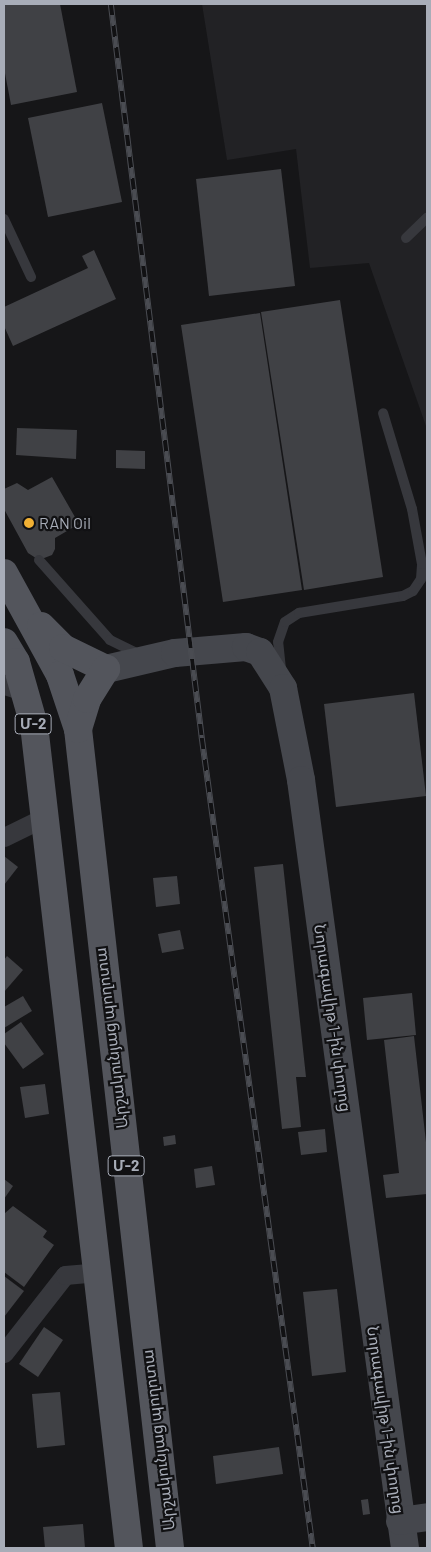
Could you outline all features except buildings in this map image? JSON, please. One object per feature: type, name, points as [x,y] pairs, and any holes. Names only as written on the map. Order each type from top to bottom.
[{"type":"main road","name":"Արշակունյաց պողոտա","points":[[4,573],[60,675],[78,729],[170,1548]]},
{"type":"main road","points":[[29,616],[63,648],[106,669]]},
{"type":"main road","name":"Նորագավիթ 1-ին փողոց","points":[[106,669],[175,653],[246,646],[260,652],[283,688],[301,780],[405,1548]]},
{"type":"main road","points":[[12,670],[60,675],[106,669]]},
{"type":"main road","points":[[78,729],[88,699],[106,669]]},
{"type":"main road","name":"Մ-2","points":[[12,670],[34,725],[129,1548]]},
{"type":"main road","points":[[400,1521],[427,1517]]},
{"type":"street","points":[[4,837],[45,817]]},
{"type":"street","points":[[4,1353],[65,1276],[98,1272]]},
{"type":"lane","points":[[406,238],[427,218]]},
{"type":"lane","points":[[4,219],[31,277]]},
{"type":"lane","points":[[283,688],[278,642],[285,622],[299,613],[403,596],[413,591],[420,579],[422,564],[412,509],[382,413]]},
{"type":"lane","points":[[39,560],[110,640],[148,659]]},
{"type":"shaded area","points":[[202,4],[427,4],[427,429],[369,263],[310,268],[296,149],[227,160]]},
{"type":"railway","points":[[111,4],[202,738],[313,1548]]},
{"type":"place","name":"RAN Oil","points":[[29,523]]}]
